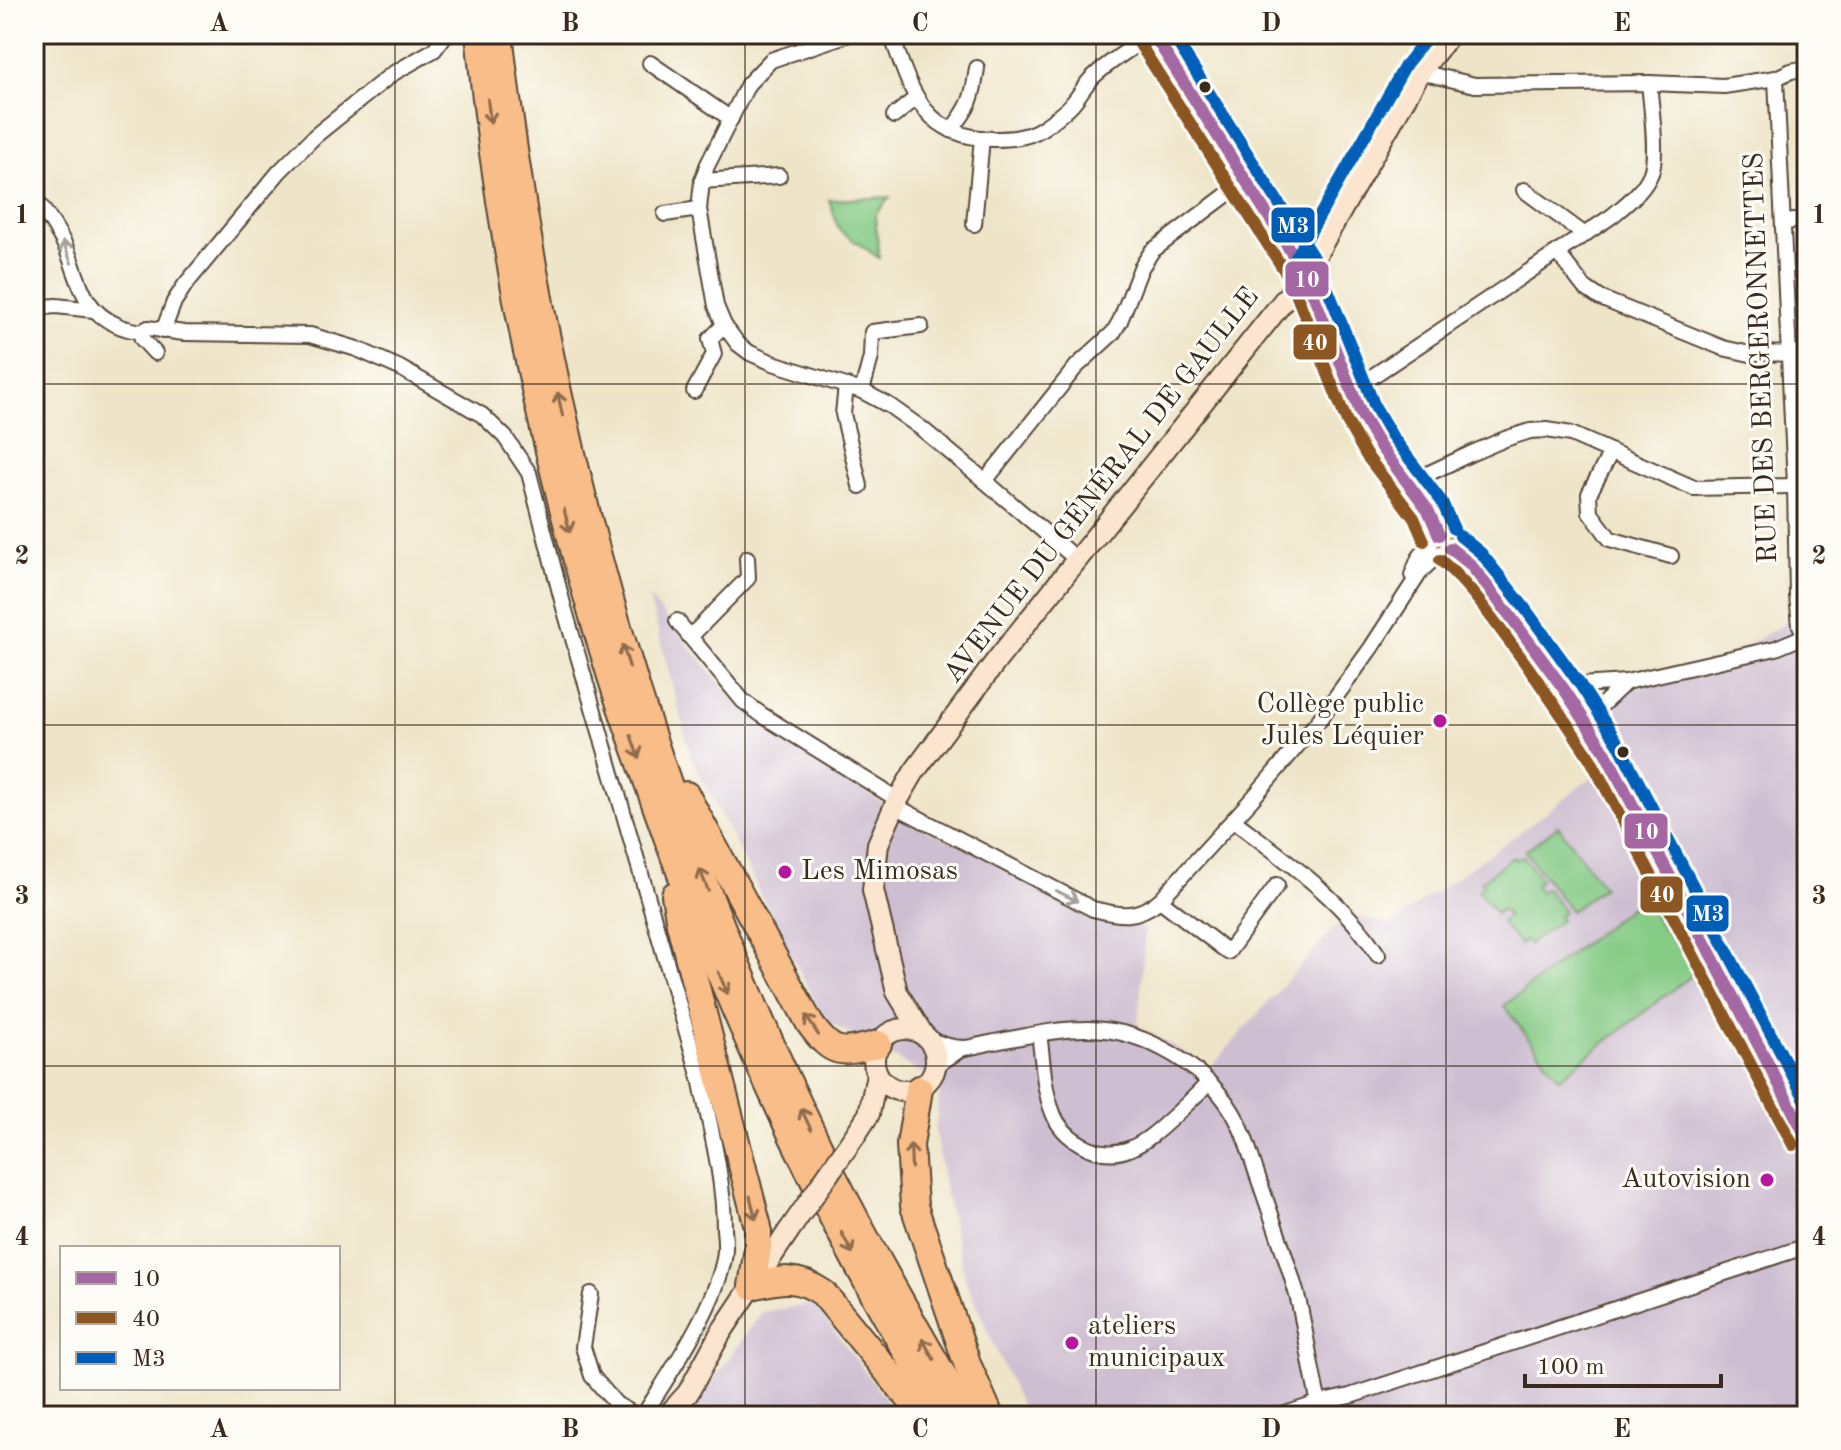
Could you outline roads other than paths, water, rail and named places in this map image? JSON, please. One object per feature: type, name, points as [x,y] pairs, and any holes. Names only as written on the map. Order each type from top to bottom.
[{"type":"highway","points":[[479,34],[509,253],[526,342],[572,540],[609,673],[695,914],[790,1132],[881,1307],[945,1416]]},
{"type":"highway","points":[[499,34],[525,230],[562,417],[608,596],[650,730],[741,975],[798,1103],[882,1269],[967,1416]]},
{"type":"highway","points":[[650,730],[821,1040],[835,1049],[850,1052],[884,1038]]},
{"type":"highway","points":[[665,832],[680,924],[758,1227],[752,1286],[795,1279],[809,1283],[823,1293],[924,1416]]},
{"type":"highway","points":[[910,1090],[914,1206],[968,1366],[990,1416]]},
{"type":"street","points":[[163,331],[174,302],[185,285],[279,172],[315,136],[392,74],[434,50],[446,34]]},
{"type":"street","points":[[849,34],[771,60],[748,84],[702,181],[699,209],[716,306],[724,325],[738,344],[750,353],[862,391],[890,406],[921,428],[1076,559]]},
{"type":"street","points":[[891,34],[908,82],[931,117],[951,130],[982,138],[1015,139],[1039,130],[1070,107],[1092,78],[1153,34],[1305,274],[1361,414],[1406,484],[1428,510],[1441,544],[1470,564],[1566,692],[1605,752],[1807,1138]]},
{"type":"street","name":"AVENUE DU GÉNÉRAL DE GAULLE","points":[[925,1036],[897,992],[873,890],[878,844],[896,803],[914,772],[957,713],[1076,559],[1305,274],[1420,72],[1448,35]]},
{"type":"street","points":[[650,63],[731,119]]},
{"type":"street","points":[[951,130],[973,96],[977,68]]},
{"type":"street","points":[[1420,72],[1475,85],[1649,83],[1724,86],[1776,78],[1807,68]]},
{"type":"street","name":"RUE DES BERGERONNETTES","points":[[1776,78],[1788,353],[1801,484],[1797,596],[1800,625],[1805,635]]},
{"type":"street","points":[[1352,390],[1585,235],[1612,216],[1643,187],[1654,158],[1649,83]]},
{"type":"street","points":[[894,116],[916,98]]},
{"type":"street","points":[[974,224],[982,138]]},
{"type":"street","points":[[702,181],[779,176]]},
{"type":"street","points":[[985,481],[1076,367],[1113,333],[1141,268],[1152,251],[1245,181]]},
{"type":"street","points":[[1524,190],[1585,235]]},
{"type":"street","points":[[34,196],[68,251],[83,294],[94,310],[117,325],[141,332],[148,328],[184,333],[310,335],[357,349],[400,368],[482,415],[505,437],[529,473],[563,604],[700,1078],[724,1213],[725,1257],[714,1293],[685,1347],[640,1416],[616,1404],[592,1376],[583,1347],[591,1294]]},
{"type":"street","points":[[665,214],[699,209]]},
{"type":"street","points":[[1783,222],[1807,220]]},
{"type":"street","points":[[1557,252],[1584,287],[1600,298],[1723,348],[1750,354],[1807,353]]},
{"type":"street","points":[[34,308],[56,306],[94,310]]},
{"type":"street","points":[[694,391],[714,354],[710,339],[724,325]]},
{"type":"street","points":[[862,391],[871,357],[872,332],[921,326]]},
{"type":"street","points":[[141,332],[142,339],[155,353]]},
{"type":"street","points":[[846,386],[843,414],[860,486]]},
{"type":"street","points":[[1406,484],[1470,454],[1530,431],[1547,430],[1571,434],[1694,488],[1801,484]]},
{"type":"street","points":[[1611,452],[1589,494],[1590,512],[1610,539],[1671,556]]},
{"type":"street","points":[[677,621],[743,701],[787,732],[892,796],[903,810],[1093,909],[1122,916],[1147,910],[1160,900],[1319,720],[1412,574],[1419,558],[1441,544]]},
{"type":"street","points":[[690,637],[748,578],[747,558]]},
{"type":"street","points":[[1566,692],[1580,685],[1626,682],[1776,648],[1805,635]]},
{"type":"street","points":[[1585,721],[1626,682]]},
{"type":"street","points":[[1233,820],[1342,908],[1378,955]]},
{"type":"street","points":[[1160,900],[1228,952],[1277,885]]},
{"type":"street","name":"AVENUE DU GÉNÉRAL DE GAULLE","points":[[884,1038],[897,992]]},
{"type":"street","points":[[910,1090],[891,1089],[883,1083],[874,1064],[874,1054],[884,1038],[901,1029],[912,1029],[941,1044],[963,1048],[1085,1028],[1135,1038],[1162,1048],[1188,1063],[1225,1101],[1239,1123],[1297,1297],[1319,1403]]},
{"type":"street","points":[[1039,1034],[1054,1117],[1069,1137],[1088,1148],[1106,1153],[1131,1150],[1149,1139],[1208,1083]]},
{"type":"street","points":[[869,1114],[928,1083],[934,1075],[937,1056],[925,1036]]},
{"type":"street","points":[[937,1065],[963,1048]]},
{"type":"street","points":[[667,1416],[688,1393],[720,1334],[869,1114],[877,1074]]},
{"type":"street","points":[[1279,1416],[1350,1396],[1807,1246]]},
{"type":"street","points":[[684,1416],[688,1393]]},
{"type":"place","name":"Collège public Jules Léquier","points":[[1440,721]]},
{"type":"place","name":"Les Mimosas","points":[[785,872]]},
{"type":"place","name":"Autovision","points":[[1767,1180]]},
{"type":"place","name":"ateliers municipaux","points":[[1072,1343]]}]
